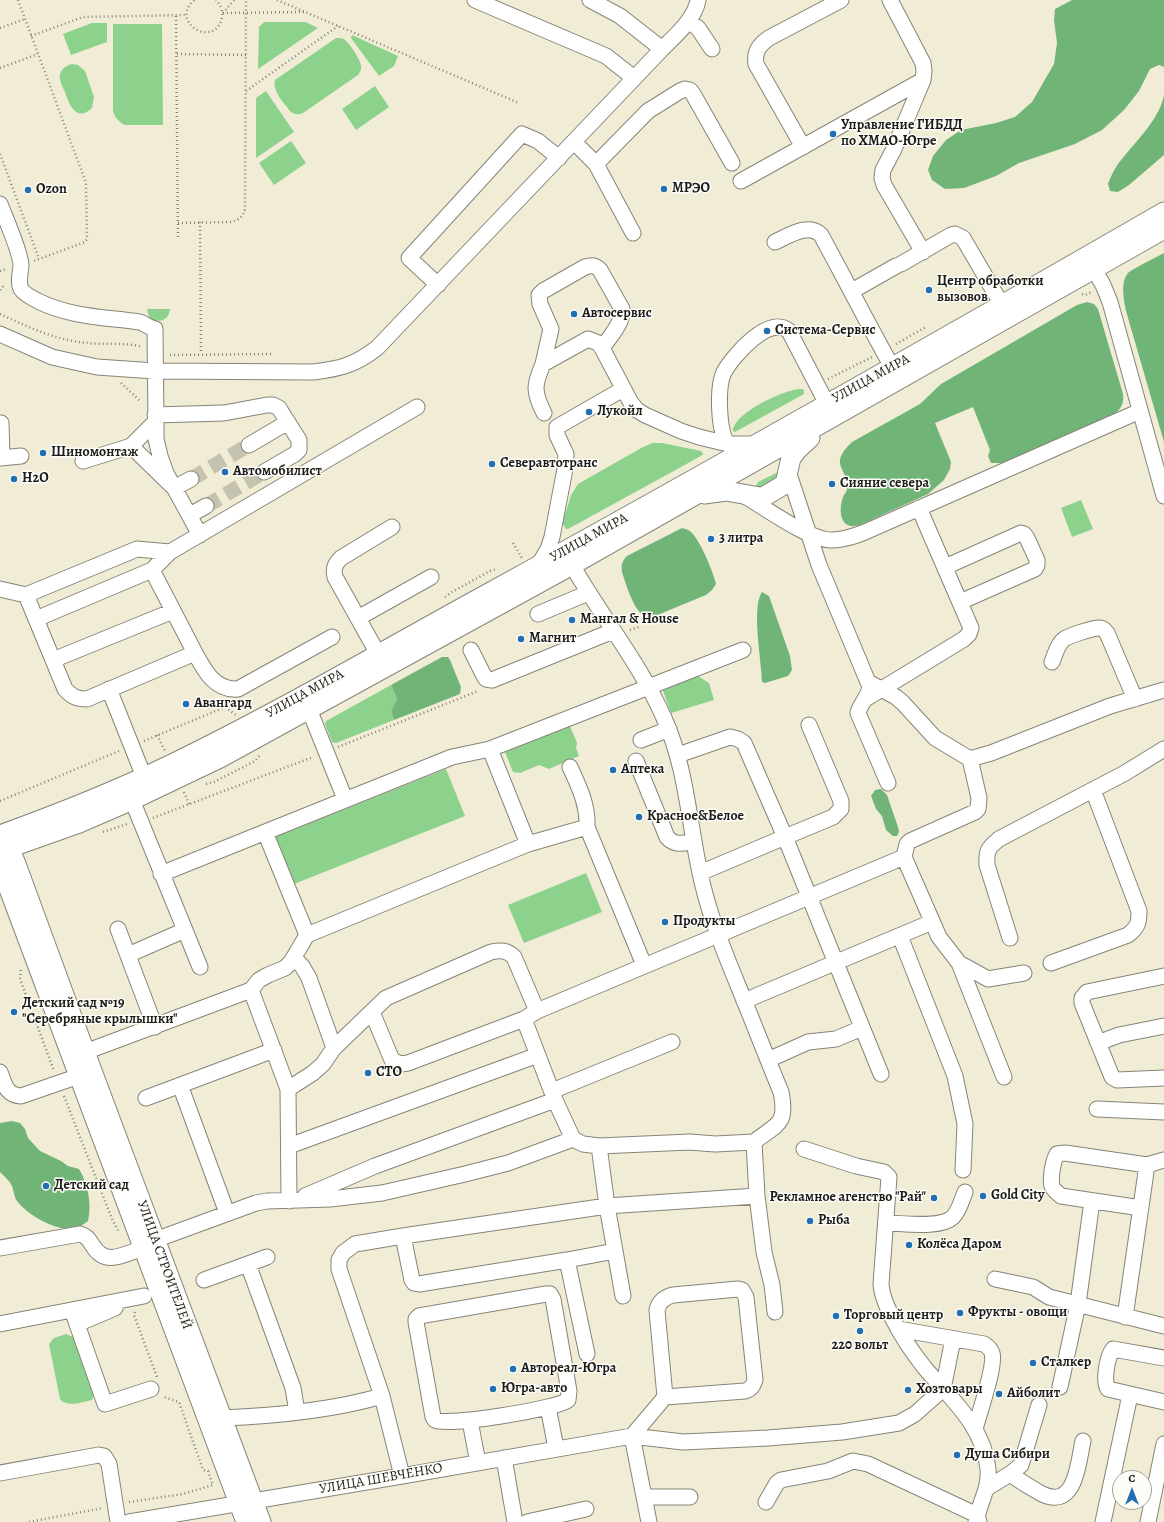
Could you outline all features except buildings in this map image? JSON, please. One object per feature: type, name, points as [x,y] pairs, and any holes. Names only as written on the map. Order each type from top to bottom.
[{"type":"main road","name":"УЛИЦА МИРА","points":[[3,839],[144,778],[213,744],[538,566],[568,558],[693,496],[859,403],[1090,263],[1164,212]]},
{"type":"main road","name":"УЛИЦА МИРА","points":[[3,839],[79,823],[132,800],[220,758],[309,710],[568,558],[756,444],[1002,305],[1164,229]]},
{"type":"main road","points":[[693,496],[718,491],[733,492],[753,497],[765,496],[786,484],[791,458],[798,449],[859,403]]},
{"type":"main road","points":[[756,444],[767,443],[777,449],[788,471]]},
{"type":"main road","name":"УЛИЦА СТРОИТЕЛЕЙ","points":[[3,839],[85,1052],[142,1247],[151,1294],[246,1502],[261,1522]]},
{"type":"main road","name":"УЛИЦА СТРОИТЕЛЕЙ","points":[[0,865],[142,1247],[221,1418],[246,1502],[246,1522]]},
{"type":"street","points":[[475,0],[606,56],[634,78]]},
{"type":"street","points":[[590,0],[620,16],[662,49]]},
{"type":"street","points":[[0,334],[46,355],[73,363],[97,367],[155,371],[313,372],[344,367],[357,362],[377,348],[662,49],[688,21],[693,14],[698,0]]},
{"type":"street","points":[[803,147],[756,64],[755,58],[757,50],[768,38],[841,0]]},
{"type":"street","points":[[890,0],[923,63],[924,71],[923,80],[894,149],[883,170],[882,178],[884,185],[923,252]]},
{"type":"street","points":[[688,21],[698,28],[712,49]]},
{"type":"street","points":[[741,181],[923,80]]},
{"type":"street","points":[[596,164],[648,111],[685,89],[690,90],[693,94],[732,163]]},
{"type":"street","points":[[438,285],[409,258],[522,134],[538,141],[559,158]]},
{"type":"street","points":[[574,142],[596,164],[633,233]]},
{"type":"street","points":[[0,204],[20,259],[21,269],[19,284],[25,293],[41,302],[72,313],[141,322],[145,326],[155,329],[156,439],[166,473],[200,535]]},
{"type":"street","points":[[775,242],[808,229],[817,231],[821,235],[892,367]]},
{"type":"street","points":[[852,291],[951,235],[960,235],[1002,305]]},
{"type":"street","points":[[1090,263],[1103,285],[1110,302],[1164,496]]},
{"type":"street","points":[[544,412],[538,401],[535,387],[543,364],[551,329],[540,304],[540,295],[543,291],[585,266],[596,266],[600,270],[622,309],[620,320],[602,348]]},
{"type":"street","points":[[728,444],[724,438],[722,430],[720,403],[721,383],[724,373],[746,344],[755,336],[762,333],[781,327],[788,331],[827,404]]},
{"type":"street","points":[[543,364],[588,339],[598,343],[602,348],[623,389],[637,410],[681,431],[728,444],[756,444]]},
{"type":"street","points":[[538,566],[548,549],[552,537],[565,469],[566,454],[557,435],[557,427],[623,389]]},
{"type":"street","points":[[83,461],[131,446],[155,418],[224,414],[273,405],[279,408],[288,422],[298,440],[299,450],[295,454],[264,472]]},
{"type":"street","points":[[36,619],[152,570],[170,552],[417,407]]},
{"type":"street","points":[[740,494],[808,534],[821,539],[842,539],[865,532],[1140,411]]},
{"type":"street","points":[[249,445],[288,422]]},
{"type":"street","points":[[1,423],[1,458],[21,456]]},
{"type":"street","points":[[131,446],[174,488]]},
{"type":"street","points":[[788,471],[819,565],[874,686],[896,697],[935,738],[970,759],[979,798],[978,809],[910,841],[907,844],[904,857],[939,937],[959,963],[1004,1077]]},
{"type":"street","points":[[174,488],[191,479]]},
{"type":"street","points":[[190,515],[206,506]]},
{"type":"street","points":[[888,783],[859,718],[859,707],[867,698],[869,690],[874,686],[964,639],[971,628],[920,508]]},
{"type":"street","points":[[378,654],[335,577],[334,570],[335,564],[341,558],[392,527]]},
{"type":"street","points":[[945,566],[1018,534],[1024,534],[1026,536],[1035,555],[1038,563],[1035,569],[960,602]]},
{"type":"street","points":[[0,589],[26,595],[137,549],[170,552]]},
{"type":"street","points":[[288,1089],[313,1073],[323,1064],[334,1048],[386,998],[491,952],[500,950],[509,952],[514,957],[531,1015],[538,1055],[573,1139],[583,1144],[599,1146],[690,1142],[715,1144],[754,1142],[779,1124],[783,1116],[784,1104],[781,1092],[718,935],[707,901],[700,873],[678,755],[669,729],[648,688],[588,593],[568,558]]},
{"type":"street","points":[[152,570],[195,652],[211,679],[218,684],[232,689],[238,689],[332,637]]},
{"type":"street","points":[[358,618],[431,577]]},
{"type":"street","points":[[538,614],[588,593]]},
{"type":"street","points":[[26,595],[65,689],[70,696],[78,699],[87,699],[195,652]]},
{"type":"street","points":[[53,660],[173,611]]},
{"type":"street","points":[[1052,662],[1060,643],[1064,638],[1094,629],[1104,629],[1135,699]]},
{"type":"street","points":[[471,650],[486,679],[492,680],[613,631]]},
{"type":"street","points":[[161,874],[452,757],[490,749],[743,650]]},
{"type":"street","points":[[109,689],[144,778]]},
{"type":"street","points":[[970,759],[991,753],[1110,706],[1164,690]]},
{"type":"street","points":[[309,710],[345,800]]},
{"type":"street","points":[[700,873],[833,817],[841,809],[841,801],[809,725]]},
{"type":"street","points":[[641,740],[669,729]]},
{"type":"street","points":[[678,755],[730,737],[738,738],[744,744],[785,837],[881,1074]]},
{"type":"street","points":[[490,749],[528,844]]},
{"type":"street","points":[[1010,938],[987,865],[986,855],[990,846],[1000,839],[1125,773],[1164,749]]},
{"type":"street","points":[[636,761],[667,838],[672,843],[676,844],[694,842]]},
{"type":"street","points":[[570,767],[586,805],[588,814],[587,827],[644,965]]},
{"type":"street","points":[[1051,963],[1128,935],[1136,929],[1139,921],[1139,911],[1092,790]]},
{"type":"street","points":[[132,800],[200,967]]},
{"type":"street","points":[[85,1052],[251,990],[259,980],[285,968],[294,958],[307,935],[528,844],[587,827]]},
{"type":"street","points":[[264,832],[307,935]]},
{"type":"street","points":[[372,1012],[392,1060],[401,1064],[408,1063],[531,1015],[644,965],[809,898],[904,857]]},
{"type":"street","points":[[744,1001],[932,922]]},
{"type":"street","points":[[118,929],[155,1027]]},
{"type":"street","points":[[128,955],[185,930]]},
{"type":"street","points":[[900,936],[955,1076],[965,1124],[963,1170]]},
{"type":"street","points":[[294,958],[302,966],[309,978],[334,1048]]},
{"type":"street","points":[[959,963],[988,979],[1024,973]]},
{"type":"street","points":[[1164,976],[1087,992],[1082,998],[1082,1003],[1112,1076],[1117,1080],[1164,1078]]},
{"type":"street","points":[[251,990],[288,1089],[289,1201]]},
{"type":"street","points":[[1098,1043],[1119,1035],[1164,1026]]},
{"type":"street","points":[[768,1060],[808,1042],[836,1039],[862,1028]]},
{"type":"street","points":[[289,1201],[322,1190],[357,1174],[554,1096],[672,1042]]},
{"type":"street","points":[[146,1098],[274,1050]]},
{"type":"street","points":[[289,1146],[538,1055]]},
{"type":"street","points":[[0,1072],[10,1093],[14,1096],[21,1096],[79,1076]]},
{"type":"street","points":[[180,1085],[227,1213]]},
{"type":"street","points":[[1096,1109],[1164,1112]]},
{"type":"street","points":[[0,1248],[80,1234],[88,1238],[96,1251],[105,1258],[111,1258],[256,1203],[267,1201],[330,1199],[382,1192],[508,1163],[573,1139]]},
{"type":"street","points":[[754,1142],[764,1252],[772,1285],[775,1312]]},
{"type":"street","points":[[599,1146],[607,1206],[623,1296]]},
{"type":"street","points":[[766,1502],[777,1483],[781,1480],[828,1471],[847,1462],[859,1461],[868,1464],[977,1520],[979,1507],[987,1488],[988,1468],[981,1442],[975,1429],[965,1414],[924,1367],[898,1329],[888,1311],[882,1290],[889,1181],[887,1174],[856,1166],[804,1149]]},
{"type":"street","points":[[1141,1208],[1061,1196],[1052,1187],[1055,1158],[1057,1154],[1065,1153],[1147,1165],[1164,1160]]},
{"type":"street","points":[[1125,1317],[1147,1165]]},
{"type":"street","points":[[357,1174],[363,1195]]},
{"type":"street","points":[[886,1223],[934,1224],[944,1222],[951,1219],[956,1214],[965,1192]]},
{"type":"street","points":[[402,1476],[382,1396],[339,1269],[340,1260],[343,1253],[355,1244],[607,1206],[758,1196]]},
{"type":"street","points":[[1060,1387],[1078,1304],[1092,1201]]},
{"type":"street","points":[[403,1236],[412,1280],[419,1284],[615,1251]]},
{"type":"street","points":[[204,1280],[267,1257]]},
{"type":"street","points":[[567,1260],[587,1354]]},
{"type":"street","points":[[248,1264],[293,1388],[297,1412]]},
{"type":"street","points":[[995,1279],[1033,1287],[1049,1297],[1164,1326]]},
{"type":"street","points":[[649,1522],[632,1436],[665,1397],[658,1310],[659,1305],[667,1297],[673,1295],[738,1289],[742,1290],[746,1297],[754,1380],[753,1385],[749,1390],[745,1391],[665,1397]]},
{"type":"street","points":[[0,1324],[75,1317],[151,1294]]},
{"type":"street","points":[[550,1294],[553,1299],[569,1391],[568,1400],[564,1403],[548,1407],[470,1421],[437,1422],[433,1417],[416,1322],[418,1316],[550,1294]]},
{"type":"street","points":[[75,1317],[105,1404],[157,1387]]},
{"type":"street","points":[[898,1329],[984,1344],[992,1352],[993,1364],[975,1429]]},
{"type":"street","points":[[943,1389],[954,1338]]},
{"type":"street","points":[[1164,1358],[1113,1349],[1110,1353],[1105,1379],[1108,1389],[1164,1402]]},
{"type":"street","name":"УЛИЦА ШЕВЧЕНКО","points":[[129,1522],[159,1520],[246,1502],[632,1436],[672,1441],[699,1442],[842,1432],[882,1426],[899,1423],[915,1414],[943,1389]]},
{"type":"street","points":[[1103,1522],[1130,1394]]},
{"type":"street","points":[[221,1418],[253,1417],[297,1412],[357,1403],[382,1396]]},
{"type":"street","points":[[987,1488],[1018,1469],[1023,1461],[1039,1405]]},
{"type":"street","points":[[548,1407],[556,1448]]},
{"type":"street","points":[[470,1421],[478,1462]]},
{"type":"street","points":[[1010,1474],[1042,1494],[1053,1498],[1063,1496],[1069,1491],[1074,1482],[1083,1441]]},
{"type":"street","points":[[1148,1522],[1164,1444]]},
{"type":"street","points":[[0,1474],[104,1456],[108,1464],[118,1522]]},
{"type":"street","points":[[504,1458],[515,1522]]},
{"type":"street","points":[[644,1497],[690,1497]]},
{"type":"street","points":[[526,1522],[586,1509]]},
{"type":"path","points":[[0,154],[39,259],[85,242],[87,239],[86,183],[18,0]]},
{"type":"path","points":[[194,0],[188,7],[188,21],[193,28],[198,31],[207,32],[213,30],[220,24],[223,13],[234,0]]},
{"type":"path","points":[[216,0],[223,13]]},
{"type":"path","points":[[178,223],[232,222],[239,220],[243,216],[245,209],[246,0]]},
{"type":"path","points":[[277,0],[519,103]]},
{"type":"path","points":[[223,13],[306,12]]},
{"type":"path","points":[[31,36],[83,17],[187,15]]},
{"type":"path","points":[[176,16],[178,239]]},
{"type":"path","points":[[0,28],[25,19]]},
{"type":"path","points":[[246,91],[338,26]]},
{"type":"path","points":[[0,68],[38,54]]},
{"type":"path","points":[[177,54],[246,55]]},
{"type":"path","points":[[200,222],[201,354]]},
{"type":"path","points":[[0,314],[39,332],[88,344],[139,346],[167,355],[273,354]]},
{"type":"path","points":[[0,801],[16,794]]},
{"type":"path","points":[[22,968],[20,980],[58,1083],[112,1219],[124,1241],[142,1247]]},
{"type":"path","points":[[151,1294],[145,1308],[135,1312],[134,1315],[157,1387],[164,1397],[179,1402],[203,1470],[208,1471],[213,1485]]},
{"type":"green space","points":[[1072,0],[1164,0],[1164,67],[1159,65],[1150,69],[1139,91],[1124,110],[1102,130],[1075,144],[1019,163],[996,176],[964,188],[945,189],[932,180],[928,170],[933,156],[946,140],[961,130],[996,123],[1015,117],[1032,102],[1054,64],[1057,43],[1054,20],[1055,9]]},
{"type":"green space","points":[[264,22],[306,22],[318,28],[258,69],[259,27]]},
{"type":"green space","points":[[92,23],[107,23],[107,42],[71,55],[63,34]]},
{"type":"green space","points":[[113,24],[162,24],[163,125],[125,125],[115,116],[113,111]]},
{"type":"green space","points":[[352,35],[398,56],[394,66],[379,76],[351,38]]},
{"type":"green space","points":[[336,38],[344,39],[355,52],[361,63],[361,68],[358,75],[303,113],[293,113],[279,97],[275,88],[275,80]]},
{"type":"green space","points":[[72,64],[78,65],[85,71],[94,97],[92,108],[82,114],[77,113],[71,106],[60,81],[60,74],[62,70]]},
{"type":"green space","points":[[375,86],[389,107],[356,130],[342,109]]},
{"type":"green space","points":[[266,91],[294,132],[256,158],[256,98]]},
{"type":"green space","points":[[1164,95],[1164,155],[1129,185],[1118,192],[1110,191],[1108,184],[1115,169],[1151,124],[1161,105]]},
{"type":"green space","points":[[291,141],[306,163],[274,185],[259,163]]},
{"type":"green space","points":[[1164,253],[1164,442],[1126,311],[1123,287],[1128,273]]},
{"type":"green space","points":[[1087,302],[1094,304],[1098,309],[1123,394],[1122,405],[1115,414],[1003,463],[991,463],[988,456],[990,450],[973,407],[935,423],[951,462],[950,469],[944,480],[928,494],[860,525],[852,526],[847,525],[844,522],[841,514],[841,505],[847,490],[847,482],[840,462],[841,456],[852,442],[920,404],[941,384],[1077,305]]},
{"type":"green space","points":[[147,309],[170,309],[166,318],[155,321],[149,317]]},
{"type":"green space","points":[[802,389],[804,390],[804,394],[735,432],[733,431],[735,424],[742,417],[762,403],[785,393]]},
{"type":"green space","points":[[653,443],[662,443],[701,451],[703,454],[566,529],[563,521],[571,495],[578,484],[643,447]]},
{"type":"green space","points":[[778,472],[782,473],[764,493],[755,488],[758,482]]},
{"type":"green space","points":[[1081,500],[1093,529],[1072,537],[1061,508]]},
{"type":"green space","points":[[682,528],[690,531],[695,536],[709,564],[716,584],[706,595],[655,616],[644,616],[635,606],[629,592],[622,572],[623,561],[627,556]]},
{"type":"green space","points":[[762,592],[769,596],[790,656],[792,670],[788,676],[765,683],[762,682],[757,629],[757,608]]},
{"type":"green space","points":[[442,657],[448,657],[450,660],[461,687],[460,694],[394,720],[391,711],[397,699],[391,685]]},
{"type":"green space","points":[[693,676],[698,676],[709,683],[714,700],[671,713],[662,688]]},
{"type":"green space","points":[[391,685],[397,699],[391,711],[394,720],[336,743],[332,742],[325,724],[326,721]]},
{"type":"green space","points":[[570,726],[577,743],[576,748],[579,756],[549,769],[539,765],[520,773],[513,772],[505,752]]},
{"type":"green space","points":[[446,769],[465,816],[294,884],[275,837]]},
{"type":"green space","points":[[881,789],[887,795],[898,827],[899,832],[897,836],[893,836],[886,830],[882,816],[876,809],[871,796],[875,790]]},
{"type":"green space","points":[[586,873],[602,912],[524,943],[508,905]]},
{"type":"green space","points":[[12,1121],[20,1123],[25,1129],[28,1138],[40,1151],[68,1166],[79,1169],[87,1188],[90,1208],[88,1221],[78,1228],[62,1228],[44,1222],[28,1212],[16,1199],[11,1184],[0,1172],[0,1123]]},
{"type":"green space","points":[[66,1334],[73,1337],[75,1341],[94,1395],[92,1400],[71,1404],[63,1402],[60,1399],[49,1344],[54,1338]]},
{"type":"tunnel","points":[[191,479],[249,445]]},
{"type":"tunnel","points":[[206,506],[264,472]]},
{"type":"place","name":"Управление ГИБДД по ХМАО-Югре","points":[[833,134]]},
{"type":"place","name":"МРЭО","points":[[664,189]]},
{"type":"place","name":"Ozon","points":[[28,190]]},
{"type":"place","name":"Центр обработки вызовов","points":[[929,290]]},
{"type":"place","name":"Автосервис","points":[[574,314]]},
{"type":"place","name":"Система-Cервис","points":[[767,331]]},
{"type":"place","name":"Лукойл","points":[[589,412]]},
{"type":"place","name":"Шиномонтаж","points":[[43,453]]},
{"type":"place","name":"Северавтотранс","points":[[492,464]]},
{"type":"place","name":"Автомобилист","points":[[225,472]]},
{"type":"place","name":"H2O","points":[[14,479]]},
{"type":"place","name":"Сияние севера","points":[[832,484]]},
{"type":"place","name":"3 литра","points":[[711,539]]},
{"type":"place","name":"Мангал & House","points":[[572,620]]},
{"type":"place","name":"Магнит","points":[[521,639]]},
{"type":"place","name":"Авангард","points":[[186,704]]},
{"type":"place","name":"Аптека","points":[[613,770]]},
{"type":"place","name":"Красное&Белое","points":[[639,817]]},
{"type":"place","name":"Продукты","points":[[665,922]]},
{"type":"place","name":"Детский сад №19 \"Серебряные крылышки\"","points":[[14,1012]]},
{"type":"place","name":"СТО","points":[[368,1073]]},
{"type":"place","name":"Детский сад","points":[[46,1186]]},
{"type":"place","name":"Gold City","points":[[983,1196]]},
{"type":"place","name":"Рекламное агенство \"Рай\"","points":[[934,1198]]},
{"type":"place","name":"Рыба","points":[[810,1221]]},
{"type":"place","name":"Колёса Даром","points":[[909,1245]]},
{"type":"place","name":"Фрукты - овощи","points":[[960,1313]]},
{"type":"place","name":"Торговый центр","points":[[836,1316]]},
{"type":"place","name":"220 вольт","points":[[860,1331]]},
{"type":"place","name":"Сталкер","points":[[1033,1363]]},
{"type":"place","name":"Автореал-Югра","points":[[513,1369]]},
{"type":"place","name":"Югра-авто","points":[[493,1389]]},
{"type":"place","name":"Хозтовары","points":[[908,1390]]},
{"type":"place","name":"Айболит","points":[[999,1394]]},
{"type":"place","name":"Душа Сибири","points":[[957,1455]]}]
